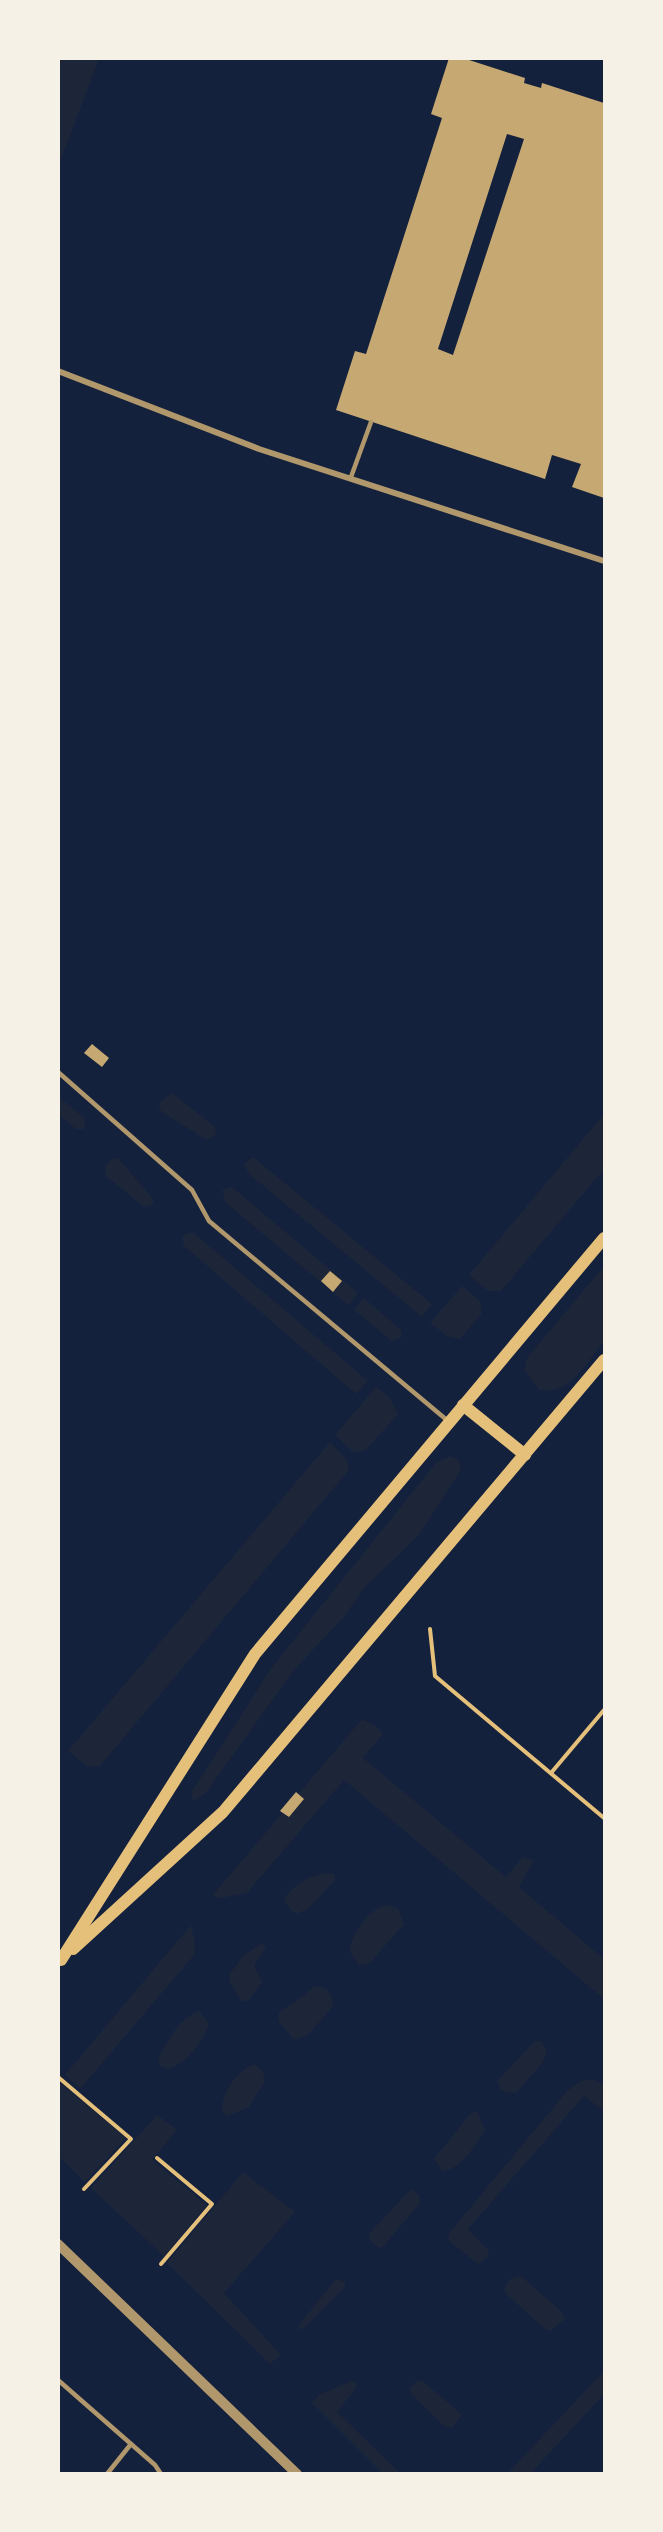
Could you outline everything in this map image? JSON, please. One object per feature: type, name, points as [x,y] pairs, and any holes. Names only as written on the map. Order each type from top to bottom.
[{"type":"main road","points":[[60,1961],[255,1654],[604,1238]]},
{"type":"main road","points":[[60,1961],[223,1812],[604,1360]]},
{"type":"main road","points":[[463,1405],[525,1455]]},
{"type":"street","points":[[62,372],[259,449],[604,561]]},
{"type":"street","points":[[58,2244],[297,2474]]},
{"type":"lane","points":[[351,477],[372,422]]},
{"type":"lane","points":[[58,1072],[192,1190],[209,1221],[449,1421]]},
{"type":"lane","points":[[58,2380],[131,2444],[161,2474]]},
{"type":"lane","points":[[107,2474],[131,2444]]},
{"type":"path","points":[[430,1629],[435,1676],[604,1818]]},
{"type":"path","points":[[551,1773],[604,1710]]},
{"type":"path","points":[[58,2077],[131,2139],[84,2189]]},
{"type":"path","points":[[157,2158],[212,2204],[161,2264]]},
{"type":"shaded area","points":[[58,59],[99,59],[59,164]]},
{"type":"shaded area","points":[[172,1093],[215,1127],[216,1134],[205,1139],[162,1112],[159,1108],[160,1102]]},
{"type":"shaded area","points":[[58,1096],[85,1119],[84,1129],[76,1129],[59,1115]]},
{"type":"shaded area","points":[[604,1114],[604,1169],[501,1291],[488,1291],[469,1275]]},
{"type":"shaded area","points":[[253,1157],[432,1304],[422,1317],[249,1174],[244,1164]]},
{"type":"shaded area","points":[[118,1158],[154,1200],[152,1205],[144,1207],[106,1176],[105,1166],[112,1159]]},
{"type":"shaded area","points":[[232,1187],[358,1293],[348,1305],[226,1203],[222,1190]]},
{"type":"shaded area","points":[[187,1233],[194,1233],[368,1381],[356,1394],[184,1246],[182,1237]]},
{"type":"shaded area","points":[[604,1266],[604,1341],[569,1383],[560,1388],[539,1390],[524,1370],[527,1358]]},
{"type":"shaded area","points":[[462,1286],[480,1301],[482,1313],[460,1339],[447,1336],[430,1323]]},
{"type":"shaded area","points":[[364,1298],[401,1330],[402,1337],[392,1341],[354,1310]]},
{"type":"shaded area","points":[[376,1387],[389,1397],[398,1414],[365,1451],[353,1452],[335,1435]]},
{"type":"shaded area","points":[[330,1442],[347,1460],[349,1470],[100,1766],[88,1767],[68,1751]]},
{"type":"shaded area","points":[[450,1456],[457,1459],[461,1466],[459,1473],[419,1535],[366,1586],[343,1618],[294,1670],[205,1794],[193,1801],[191,1793],[272,1667],[436,1463]]},
{"type":"shaded area","points":[[362,1719],[376,1726],[383,1734],[363,1758],[506,1877],[523,1857],[534,1860],[519,1887],[604,1959],[604,1999],[344,1780],[247,1893],[221,1898],[212,1896]]},
{"type":"shaded area","points":[[325,1873],[334,1874],[335,1880],[308,1909],[296,1914],[284,1899],[287,1894],[302,1882]]},
{"type":"shaded area","points":[[386,1905],[398,1908],[404,1924],[370,1963],[359,1965],[350,1952],[353,1938],[367,1917]]},
{"type":"shaded area","points":[[191,1925],[195,1944],[194,1955],[80,2089],[65,2075]]},
{"type":"shaded area","points":[[262,1943],[266,1948],[254,1965],[262,1982],[248,2001],[242,2001],[230,1983],[229,1975],[244,1955]]},
{"type":"shaded area","points":[[315,1986],[323,1987],[328,1992],[333,2006],[308,2035],[294,2040],[278,2020],[279,2012]]},
{"type":"shaded area","points":[[199,2011],[209,2024],[203,2038],[182,2062],[168,2069],[160,2066],[158,2059],[174,2031],[185,2019]]},
{"type":"shaded area","points":[[535,2041],[541,2041],[547,2052],[543,2062],[517,2092],[508,2093],[501,2090],[497,2081]]},
{"type":"shaded area","points":[[255,2064],[263,2072],[265,2081],[249,2107],[228,2116],[223,2112],[222,2106],[227,2091],[243,2071]]},
{"type":"shaded area","points":[[592,2079],[604,2084],[604,2111],[584,2096],[468,2229],[489,2251],[488,2257],[478,2264],[448,2240],[450,2232],[567,2091],[581,2081]]},
{"type":"shaded area","points":[[59,2082],[126,2138],[85,2182],[59,2157]]},
{"type":"shaded area","points":[[477,2111],[485,2131],[461,2162],[449,2170],[442,2171],[434,2159],[471,2113]]},
{"type":"shaded area","points":[[157,2115],[177,2130],[152,2160],[207,2205],[164,2256],[91,2188]]},
{"type":"shaded area","points":[[243,2172],[295,2212],[224,2293],[281,2355],[270,2364],[167,2263]]},
{"type":"shaded area","points":[[411,2189],[419,2195],[420,2203],[382,2248],[375,2245],[371,2242],[369,2234]]},
{"type":"shaded area","points":[[521,2276],[562,2312],[565,2319],[551,2331],[545,2329],[505,2293],[505,2286],[510,2279]]},
{"type":"shaded area","points":[[336,2279],[345,2282],[345,2287],[302,2330],[298,2326]]},
{"type":"shaded area","points":[[604,2371],[604,2394],[531,2473],[508,2473]]},
{"type":"shaded area","points":[[418,2380],[424,2382],[462,2415],[452,2428],[444,2426],[412,2395],[409,2388]]},
{"type":"shaded area","points":[[352,2381],[356,2383],[356,2388],[337,2412],[400,2473],[382,2473],[312,2403],[320,2394]]},
{"type":"building","points":[[449,58],[463,58],[525,78],[524,83],[541,88],[542,83],[604,103],[604,498],[572,487],[581,464],[552,455],[545,479],[336,410],[355,351],[366,354],[442,118],[431,114]],"holes":[[[507,134],[524,139],[453,355],[438,349]]]},
{"type":"building","points":[[92,1044],[109,1058],[102,1067],[84,1053]]},
{"type":"building","points":[[330,1271],[342,1281],[333,1292],[321,1281]]},
{"type":"building","points":[[296,1792],[304,1799],[289,1817],[280,1811]]}]
